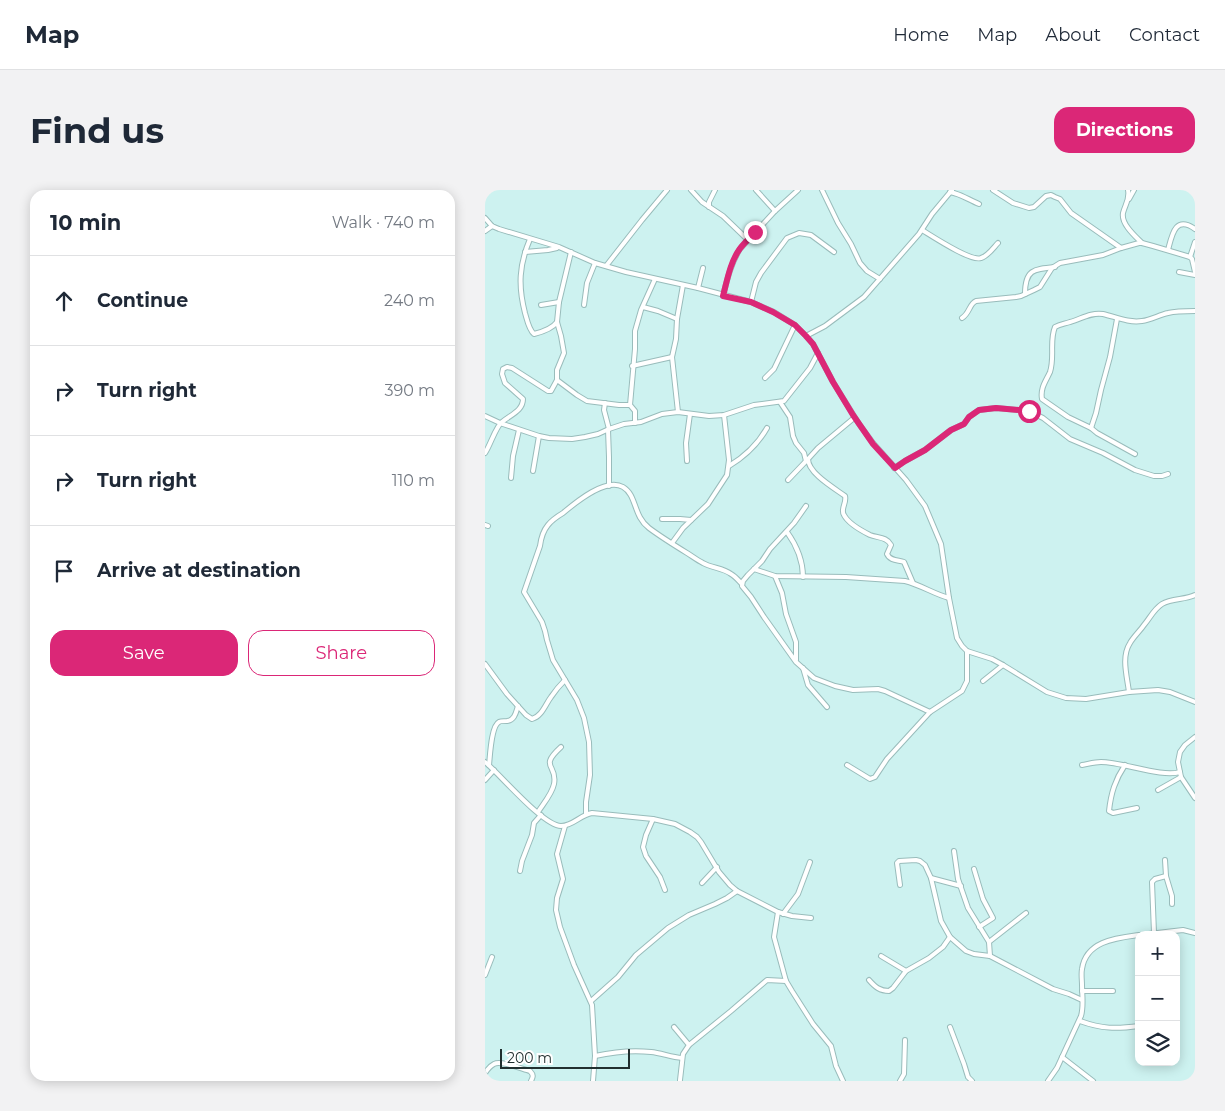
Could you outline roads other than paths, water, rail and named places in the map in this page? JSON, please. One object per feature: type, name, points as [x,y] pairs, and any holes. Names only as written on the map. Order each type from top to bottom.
[{"type":"street","points":[[606,266],[667,190]]},
{"type":"street","points":[[691,190],[711,210],[723,216],[748,240]]},
{"type":"street","points":[[709,207],[709,202],[715,190]]},
{"type":"street","points":[[756,190],[775,210]]},
{"type":"street","points":[[723,296],[735,256],[740,249],[775,210],[799,190]]},
{"type":"street","points":[[822,190],[860,263],[867,271],[880,280]]},
{"type":"street","points":[[993,190],[1013,202],[1029,208],[1034,207],[1046,196],[1051,195],[1060,199],[1071,213],[1121,248]]},
{"type":"street","points":[[1128,190],[1129,199]]},
{"type":"street","points":[[1134,190],[1123,218],[1129,229],[1142,243]]},
{"type":"street","points":[[806,336],[825,326],[864,297],[901,257],[951,191],[979,204]]},
{"type":"street","points":[[485,218],[492,226],[559,247],[595,263],[751,302],[795,325],[806,336],[818,353],[854,418],[873,444],[918,495],[925,506],[941,544],[957,638],[967,651],[1003,664],[1047,692],[1066,698],[1086,699],[1129,692],[1158,690],[1170,692],[1195,702]]},
{"type":"street","points":[[1169,250],[1172,236],[1180,224],[1188,225],[1195,229]]},
{"type":"street","points":[[485,232],[492,226]]},
{"type":"street","points":[[923,230],[972,258],[984,258],[999,242]]},
{"type":"street","points":[[751,302],[756,282],[761,273],[787,238],[799,233],[807,234],[816,238],[834,252]]},
{"type":"street","points":[[530,239],[525,252],[520,283],[522,300],[531,331],[534,334],[540,333],[554,326],[557,322]]},
{"type":"street","points":[[1179,272],[1195,274],[1192,259],[1195,242]]},
{"type":"street","points":[[962,318],[966,315],[971,304],[976,301],[1016,297],[1040,286],[1060,262],[1103,255],[1142,243],[1169,250],[1192,259]]},
{"type":"street","points":[[525,252],[559,247]]},
{"type":"street","points":[[485,453],[500,423],[521,408],[523,404],[523,399],[505,383],[501,374],[503,369],[507,367],[512,368],[548,391],[553,389],[557,380],[557,370],[564,350],[557,322],[559,302],[571,252]]},
{"type":"street","points":[[584,305],[587,283],[595,263]]},
{"type":"street","points":[[1025,294],[1026,280],[1033,272],[1039,268],[1055,267]]},
{"type":"street","points":[[698,288],[703,268]]},
{"type":"street","points":[[635,423],[635,411],[630,405],[635,331],[655,279]]},
{"type":"street","points":[[678,412],[672,357],[683,286]]},
{"type":"street","points":[[541,305],[559,302]]},
{"type":"street","points":[[643,307],[677,319]]},
{"type":"street","points":[[1135,454],[1068,417],[1042,399],[1041,391],[1050,371],[1055,326],[1096,313],[1117,319],[1143,321],[1169,313],[1195,310]]},
{"type":"street","points":[[1091,428],[1110,358],[1117,319]]},
{"type":"street","points":[[765,378],[774,369],[795,325]]},
{"type":"street","points":[[485,416],[539,436],[549,438],[585,438],[657,415],[678,412],[709,416],[724,415],[754,405],[784,401],[810,368],[818,353]]},
{"type":"street","points":[[633,366],[672,357]]},
{"type":"street","points":[[557,380],[582,399],[594,403],[630,405]]},
{"type":"street","points":[[780,402],[791,417],[793,436],[804,453],[808,464],[813,471],[845,496],[843,511],[845,517],[858,529],[890,542],[888,557],[892,560],[905,562],[913,583]]},
{"type":"street","points":[[605,403],[604,410],[608,430],[609,486]]},
{"type":"street","points":[[895,468],[925,450],[951,430],[964,424],[969,417],[979,410],[996,408],[1029,411],[1043,418],[1071,439],[1135,470],[1154,476],[1168,474]]},
{"type":"street","points":[[687,461],[686,443],[690,414]]},
{"type":"street","points":[[672,543],[707,504],[727,475],[729,466],[724,415]]},
{"type":"street","points":[[788,480],[818,448],[854,418]]},
{"type":"street","points":[[729,466],[742,458],[767,428]]},
{"type":"street","points":[[511,478],[513,456],[519,430]]},
{"type":"street","points":[[533,471],[539,436]]},
{"type":"street","points":[[586,814],[590,775],[589,742],[584,718],[577,700],[553,660],[542,622],[525,597],[524,592],[541,539],[549,524],[578,501],[602,486],[617,485],[623,487],[630,494],[635,503],[637,514],[647,527],[703,563],[732,574],[742,584],[796,662],[817,680],[853,690],[878,689],[930,712]]},
{"type":"street","points":[[742,584],[770,549],[787,532],[806,506]]},
{"type":"street","points":[[662,519],[691,520]]},
{"type":"street","points":[[787,532],[800,554],[803,577]]},
{"type":"street","points":[[754,569],[775,576],[893,580],[913,583],[949,598]]},
{"type":"street","points":[[775,576],[782,593],[786,614],[796,642],[796,662]]},
{"type":"street","points":[[1129,692],[1125,661],[1129,644],[1155,610],[1162,604],[1195,595]]},
{"type":"street","points":[[847,765],[870,779],[875,777],[887,759],[930,712],[962,691],[967,681],[967,651]]},
{"type":"street","points":[[485,664],[507,694],[532,719],[541,713],[549,699],[565,680]]},
{"type":"street","points":[[983,681],[1003,664]]},
{"type":"street","points":[[803,668],[808,685],[827,707]]},
{"type":"street","points":[[489,765],[491,744],[497,724],[499,721],[512,720],[518,706]]},
{"type":"street","points":[[1195,738],[1185,745],[1180,752],[1178,762],[1180,775],[1195,798]]},
{"type":"street","points":[[520,871],[534,823],[555,782],[549,760],[561,747]]},
{"type":"street","points":[[485,762],[523,800],[555,826],[565,826],[574,823],[586,814],[601,813],[653,819],[675,824],[690,832],[701,842],[730,885],[737,890],[781,913],[811,918]]},
{"type":"street","points":[[1081,765],[1100,762],[1180,775]]},
{"type":"street","points":[[1125,765],[1114,785],[1110,797],[1109,811],[1113,813],[1137,808]]},
{"type":"street","points":[[485,780],[494,770]]},
{"type":"street","points":[[1158,790],[1180,775]]},
{"type":"street","points":[[653,819],[643,848],[660,877],[665,890]]},
{"type":"street","points":[[565,826],[557,854],[563,878],[557,898],[557,920],[579,979],[591,1001],[595,1056],[593,1081]]},
{"type":"street","points":[[954,851],[958,879],[968,908],[989,942],[990,956]]},
{"type":"street","points":[[900,885],[897,863],[912,859],[920,861],[925,865],[931,878],[941,921],[950,937],[966,951],[990,956],[1053,989],[1083,1000]]},
{"type":"street","points":[[1165,860],[1166,876],[1172,896],[1172,904]]},
{"type":"street","points":[[810,862],[798,894],[781,913],[774,937],[786,981],[813,1024],[831,1046],[843,1081]]},
{"type":"street","points":[[701,883],[717,867]]},
{"type":"street","points":[[974,869],[983,899],[993,918],[979,926]]},
{"type":"street","points":[[1154,931],[1152,882],[1155,879],[1166,876]]},
{"type":"street","points":[[931,878],[961,886]]},
{"type":"street","points":[[591,1001],[618,976],[636,955],[669,928],[689,915],[721,901],[737,890]]},
{"type":"street","points":[[989,942],[1026,913]]},
{"type":"street","points":[[1173,931],[1183,930],[1195,933]]},
{"type":"street","points":[[1048,1081],[1080,1021],[1083,1008],[1082,969],[1084,962],[1093,948],[1100,944],[1115,938],[1135,936]]},
{"type":"street","points":[[869,980],[879,989],[889,991],[906,971],[929,958],[943,947],[950,937]]},
{"type":"street","points":[[881,956],[906,971]]},
{"type":"street","points":[[485,975],[492,957]]},
{"type":"street","points":[[680,1080],[683,1054],[689,1045],[767,980],[786,981]]},
{"type":"street","points":[[1082,992],[1113,991]]},
{"type":"street","points":[[1080,1021],[1111,1029],[1135,1026]]},
{"type":"street","points":[[674,1027],[689,1045]]},
{"type":"street","points":[[950,1027],[968,1077],[972,1081]]},
{"type":"street","points":[[900,1081],[904,1074],[905,1040]]},
{"type":"street","points":[[595,1056],[620,1052],[643,1052],[682,1058]]},
{"type":"street","points":[[1062,1057],[1093,1081]]},
{"type":"street","points":[[485,1073],[495,1063],[501,1063],[530,1071],[533,1074],[531,1081]]},
{"type":"street","points":[[1083,1081],[1087,1076]]}]
